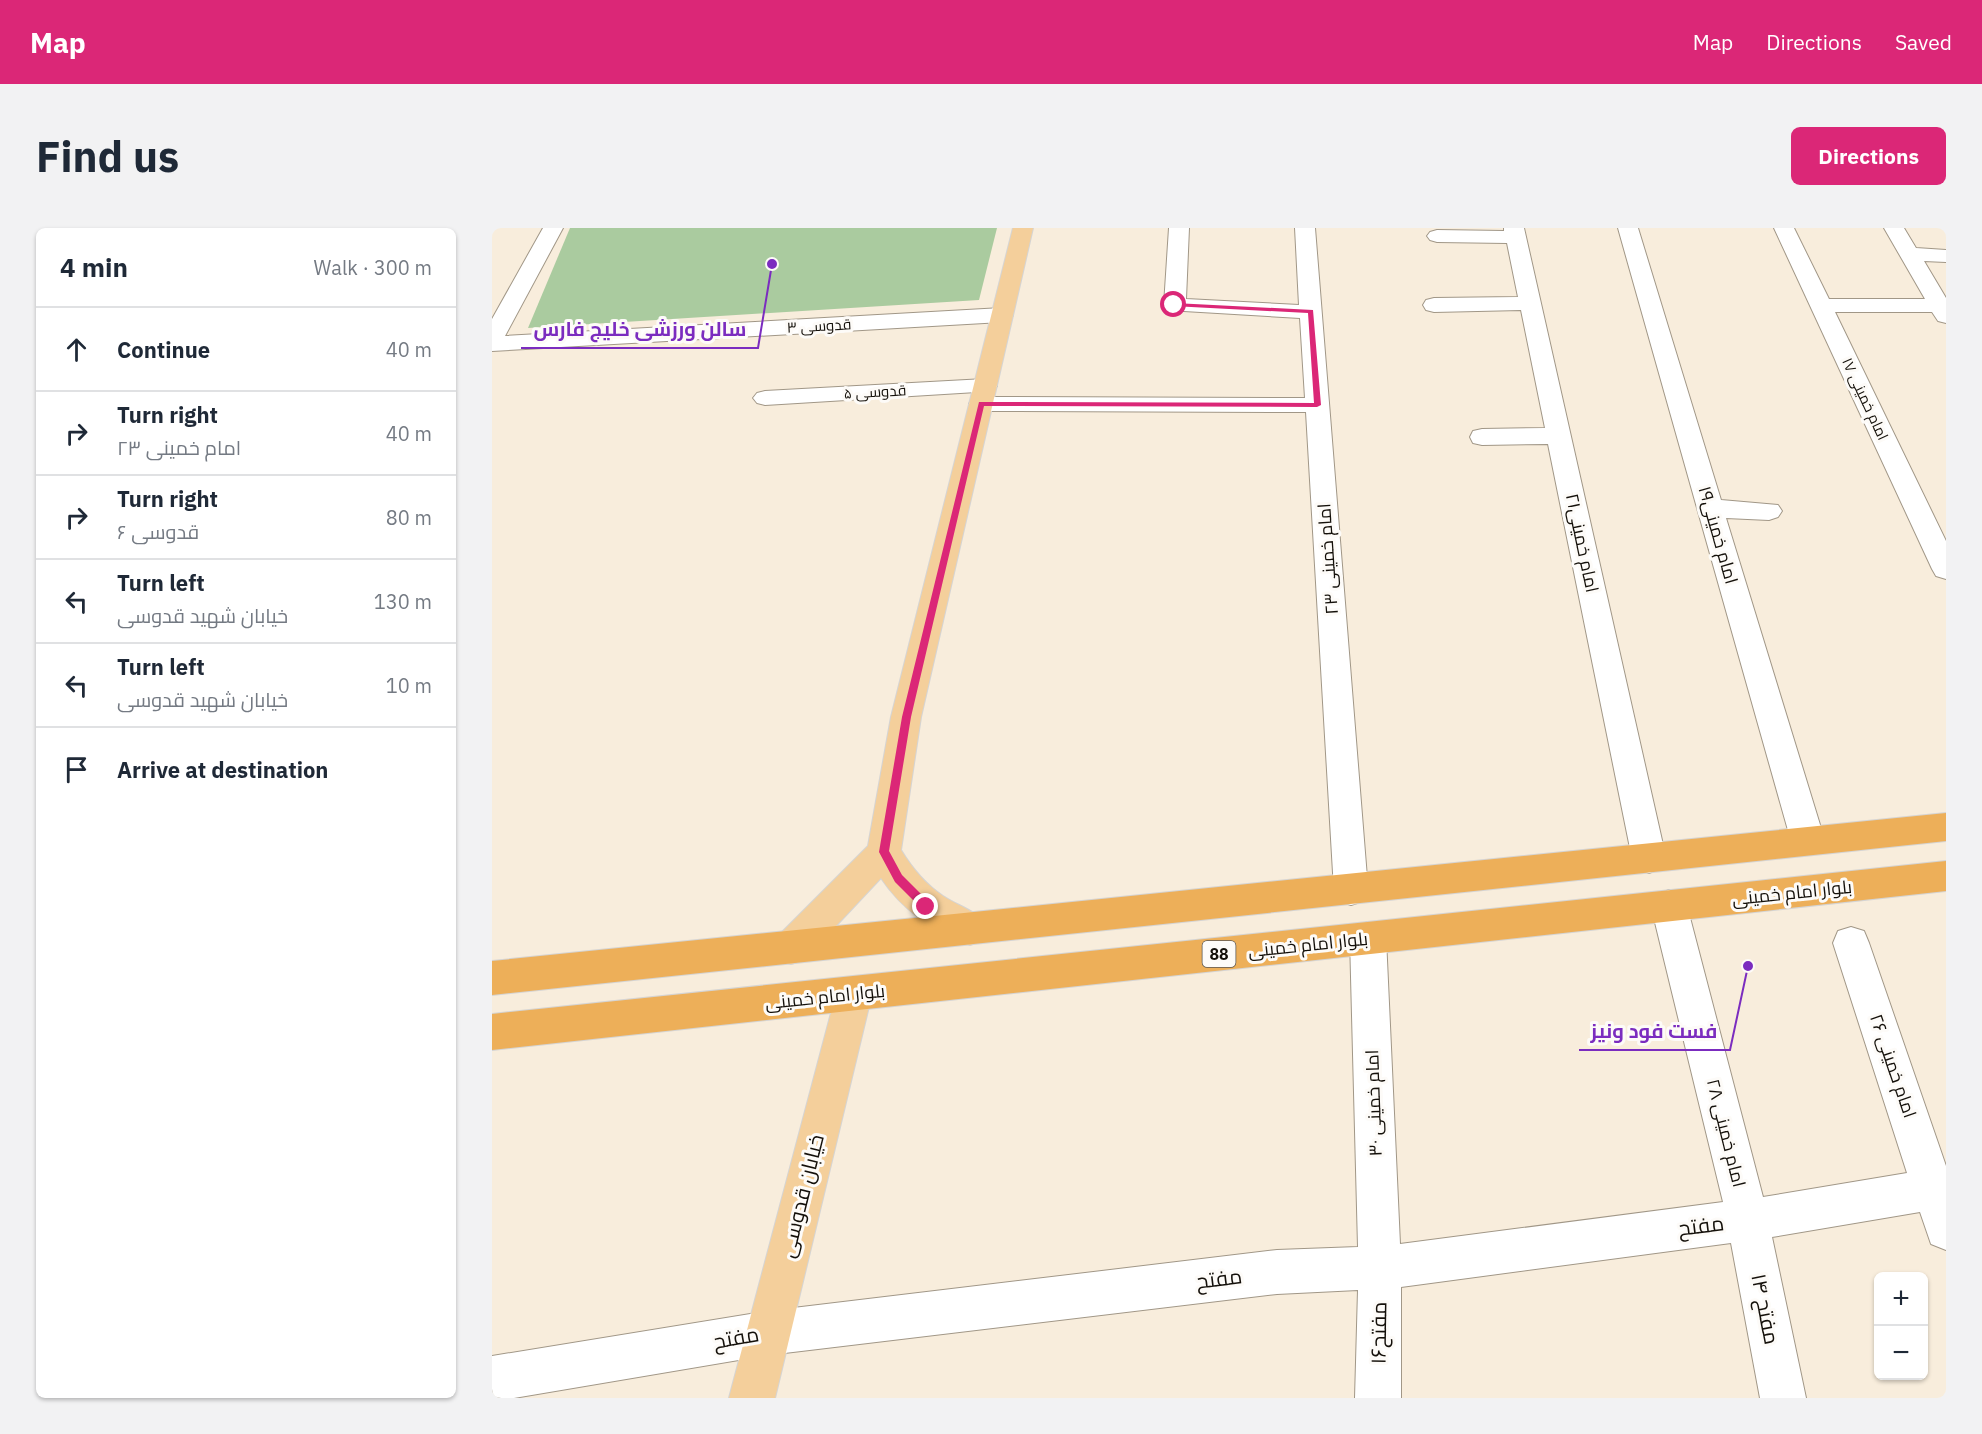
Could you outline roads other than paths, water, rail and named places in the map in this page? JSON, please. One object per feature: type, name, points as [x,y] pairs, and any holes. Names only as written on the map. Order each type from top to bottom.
[{"type":"highway","points":[[492,978],[1946,827]]},
{"type":"highway","name":"بلوار امام خمینی","points":[[492,1032],[1946,876]]},
{"type":"main road","points":[[791,948],[884,852],[906,717],[1023,228]]},
{"type":"main road","points":[[884,852],[898,878],[926,907],[970,929]]},
{"type":"main road","name":"خیابان قدوسی","points":[[752,1398],[854,994]]},
{"type":"street","points":[[492,339],[553,228]]},
{"type":"street","points":[[1179,228],[1174,305],[1311,312]]},
{"type":"street","name":"امام خمینی ۲۳","points":[[1305,228],[1351,890]]},
{"type":"street","name":"امام خمینی۱۹","points":[[1628,228],[1808,842]]},
{"type":"street","name":"امام خمینی ۱۷","points":[[1784,228],[1946,569]]},
{"type":"street","points":[[1894,228],[1944,309]]},
{"type":"street","points":[[1437,236],[1515,232]]},
{"type":"street","name":"امام خمینی۲۱","points":[[1515,232],[1649,858]]},
{"type":"street","points":[[1910,254],[1946,256]]},
{"type":"street","points":[[1434,305],[1530,303]]},
{"type":"street","points":[[1821,306],[1944,309]]},
{"type":"street","name":"قدوسی ۳","points":[[492,345],[1002,315]]},
{"type":"street","name":"قدوسی ۵","points":[[765,398],[983,395],[1317,405]]},
{"type":"street","points":[[1482,437],[1558,436]]},
{"type":"street","points":[[1710,508],[1769,511]]},
{"type":"street","name":"امام خمینی ۲۸","points":[[1669,906],[1748,1220]]},
{"type":"street","name":"امام خمینی ۳۰","points":[[1368,938],[1380,1268]]},
{"type":"street","name":"امام خمینی ۲۶","points":[[1851,943],[1940,1188],[1946,1229]]},
{"type":"street","name":"مفتح","points":[[492,1379],[768,1333],[1277,1272],[1380,1268],[1748,1220],[1940,1188]]},
{"type":"street","name":"مفتح ۱۴","points":[[1748,1220],[1783,1398]]},
{"type":"street","name":"مفتح۱۶","points":[[1378,1398],[1380,1268]]},
{"type":"place","name":"سالن ورزشی خلیج فارس","points":[[772,264]]},
{"type":"place","name":"فست فود ونیز","points":[[1748,966]]}]
